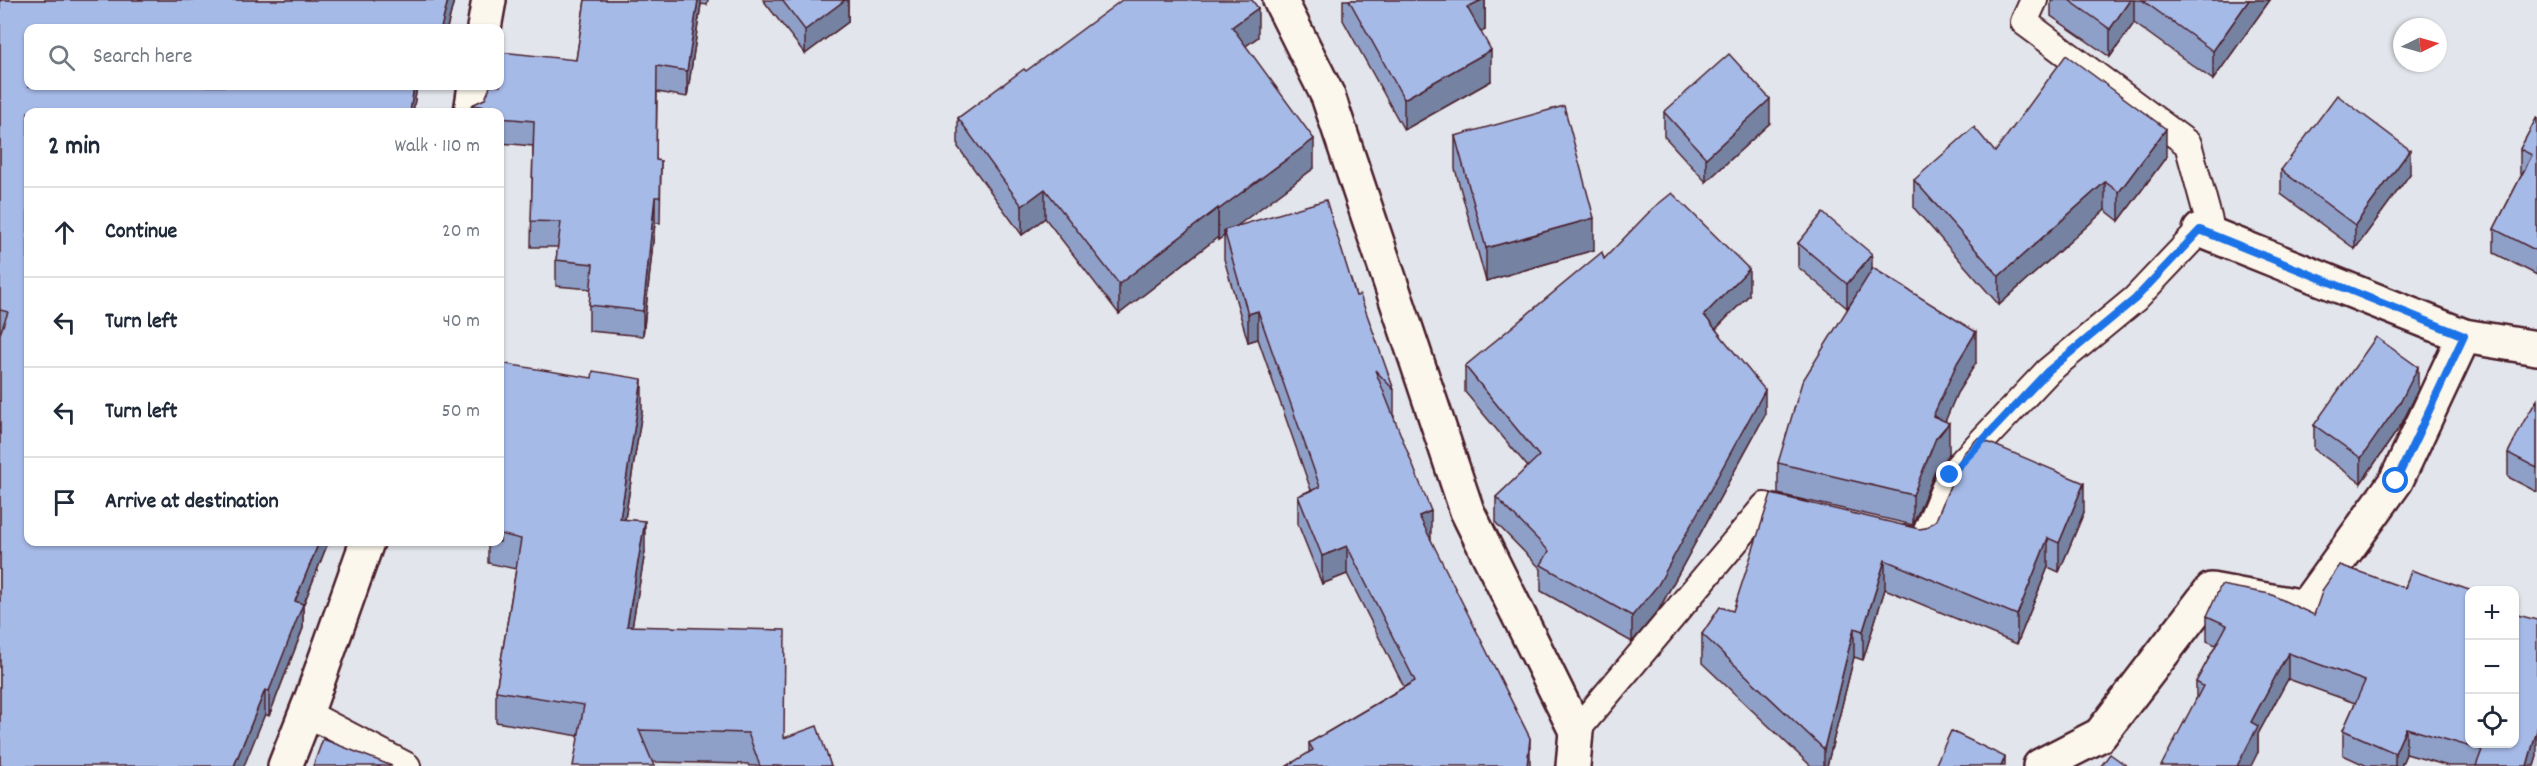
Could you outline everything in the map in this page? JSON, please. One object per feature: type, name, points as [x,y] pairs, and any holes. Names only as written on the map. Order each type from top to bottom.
[{"type":"street","points":[[485,24],[489,0]]},
{"type":"street","points":[[1280,0],[1328,96],[1467,510],[1576,731],[1573,766]]},
{"type":"street","points":[[472,108],[474,90]]},
{"type":"street","points":[[2200,230],[2464,336],[2537,348]]},
{"type":"street","points":[[2040,766],[2100,735],[2211,590],[2305,607],[2396,481],[2464,336]]},
{"type":"street","points":[[285,766],[366,546]]},
{"type":"lane","points":[[1877,532],[1922,543],[1950,475],[2048,371],[2135,299],[2210,221],[2188,144],[2024,22],[2034,0]]},
{"type":"lane","points":[[1576,731],[1765,506],[1821,519]]},
{"type":"lane","points":[[306,712],[407,766]]},
{"type":"building","points":[[0,0],[448,0],[442,24],[24,24],[24,90],[413,90],[411,108],[24,108],[24,546],[317,546],[295,601],[303,604],[269,691],[265,690],[234,766],[0,766],[0,334],[8,312],[0,310]]},
{"type":"building","points":[[585,0],[698,0],[687,71],[657,66],[656,160],[661,161],[660,197],[655,197],[643,311],[589,305],[593,264],[556,260],[561,222],[531,221],[534,121],[504,118],[504,108],[472,105],[485,99],[489,90],[504,90],[504,52],[576,60]]},
{"type":"building","points":[[782,0],[845,0],[805,30]]},
{"type":"building","points":[[1122,0],[1252,0],[1258,8],[1232,27],[1314,139],[1218,210],[1218,208],[1119,284],[1045,189],[1022,206],[958,118]]},
{"type":"building","points":[[1349,0],[1482,0],[1467,7],[1491,50],[1404,99]]},
{"type":"building","points":[[2069,0],[2130,0],[2110,29]]},
{"type":"building","points":[[2142,0],[2249,0],[2213,51]]},
{"type":"building","points":[[1729,54],[1770,99],[1706,158],[1664,112]]},
{"type":"building","points":[[2066,55],[2166,129],[2119,192],[2105,182],[1999,276],[1914,180],[1974,127],[1995,152]]},
{"type":"building","points":[[2337,95],[2410,150],[2355,225],[2281,170]]},
{"type":"building","points":[[1564,106],[1594,218],[1486,248],[1455,136]]},
{"type":"building","points":[[2537,117],[2537,251],[2494,229],[2532,155],[2520,149]]},
{"type":"building","points":[[1672,193],[1749,269],[1704,315],[1765,390],[1658,585],[1632,616],[1541,565],[1549,551],[1496,497],[1539,456],[1465,366],[1602,252],[1604,259],[1652,209]]},
{"type":"building","points":[[1326,200],[1356,296],[1360,295],[1394,390],[1375,370],[1431,511],[1419,516],[1530,738],[1527,766],[1287,766],[1313,750],[1309,743],[1415,681],[1347,546],[1322,556],[1298,496],[1320,487],[1258,311],[1248,314],[1224,230]]},
{"type":"building","points":[[1823,213],[1872,254],[1847,284],[1798,243]]},
{"type":"building","points":[[1873,268],[1976,332],[1957,363],[1933,416],[1949,423],[1936,438],[1913,495],[1778,463],[1802,382]]},
{"type":"building","points":[[2376,337],[2418,367],[2401,401],[2361,458],[2314,425]]},
{"type":"building","points":[[504,364],[592,378],[593,371],[642,379],[620,519],[645,521],[627,626],[785,630],[784,738],[817,726],[831,766],[760,766],[748,733],[639,730],[654,766],[573,766],[584,705],[496,691],[521,539],[504,535]]},
{"type":"building","points":[[2537,400],[2537,468],[2508,453]]},
{"type":"building","points":[[1978,438],[2084,483],[2059,543],[2048,538],[2017,615],[1885,560],[1863,631],[1854,628],[1824,749],[1702,634],[1720,607],[1733,611],[1771,494],[1919,529],[1926,528],[1936,520],[1963,454]]},
{"type":"building","points":[[2340,565],[2405,588],[2411,570],[2465,589],[2465,745],[2406,728],[2395,753],[2343,730],[2365,681],[2288,653],[2251,722],[2258,726],[2237,766],[2161,766],[2203,686],[2196,682],[2227,625],[2207,616],[2221,585],[2270,594],[2314,615],[2323,589]]},
{"type":"building","points":[[2519,615],[2537,620],[2537,730],[2527,766],[2476,766],[2482,750],[2475,748],[2519,748]]},
{"type":"building","points":[[1951,731],[2005,757],[2001,766],[1935,766]]},
{"type":"building","points":[[323,739],[392,766],[313,766]]},
{"type":"building","points":[[2110,754],[2127,766],[2101,766]]},
{"type":"route","points":[[1950,475],[2048,371],[2135,299],[2200,230],[2464,336],[2396,481]]}]
